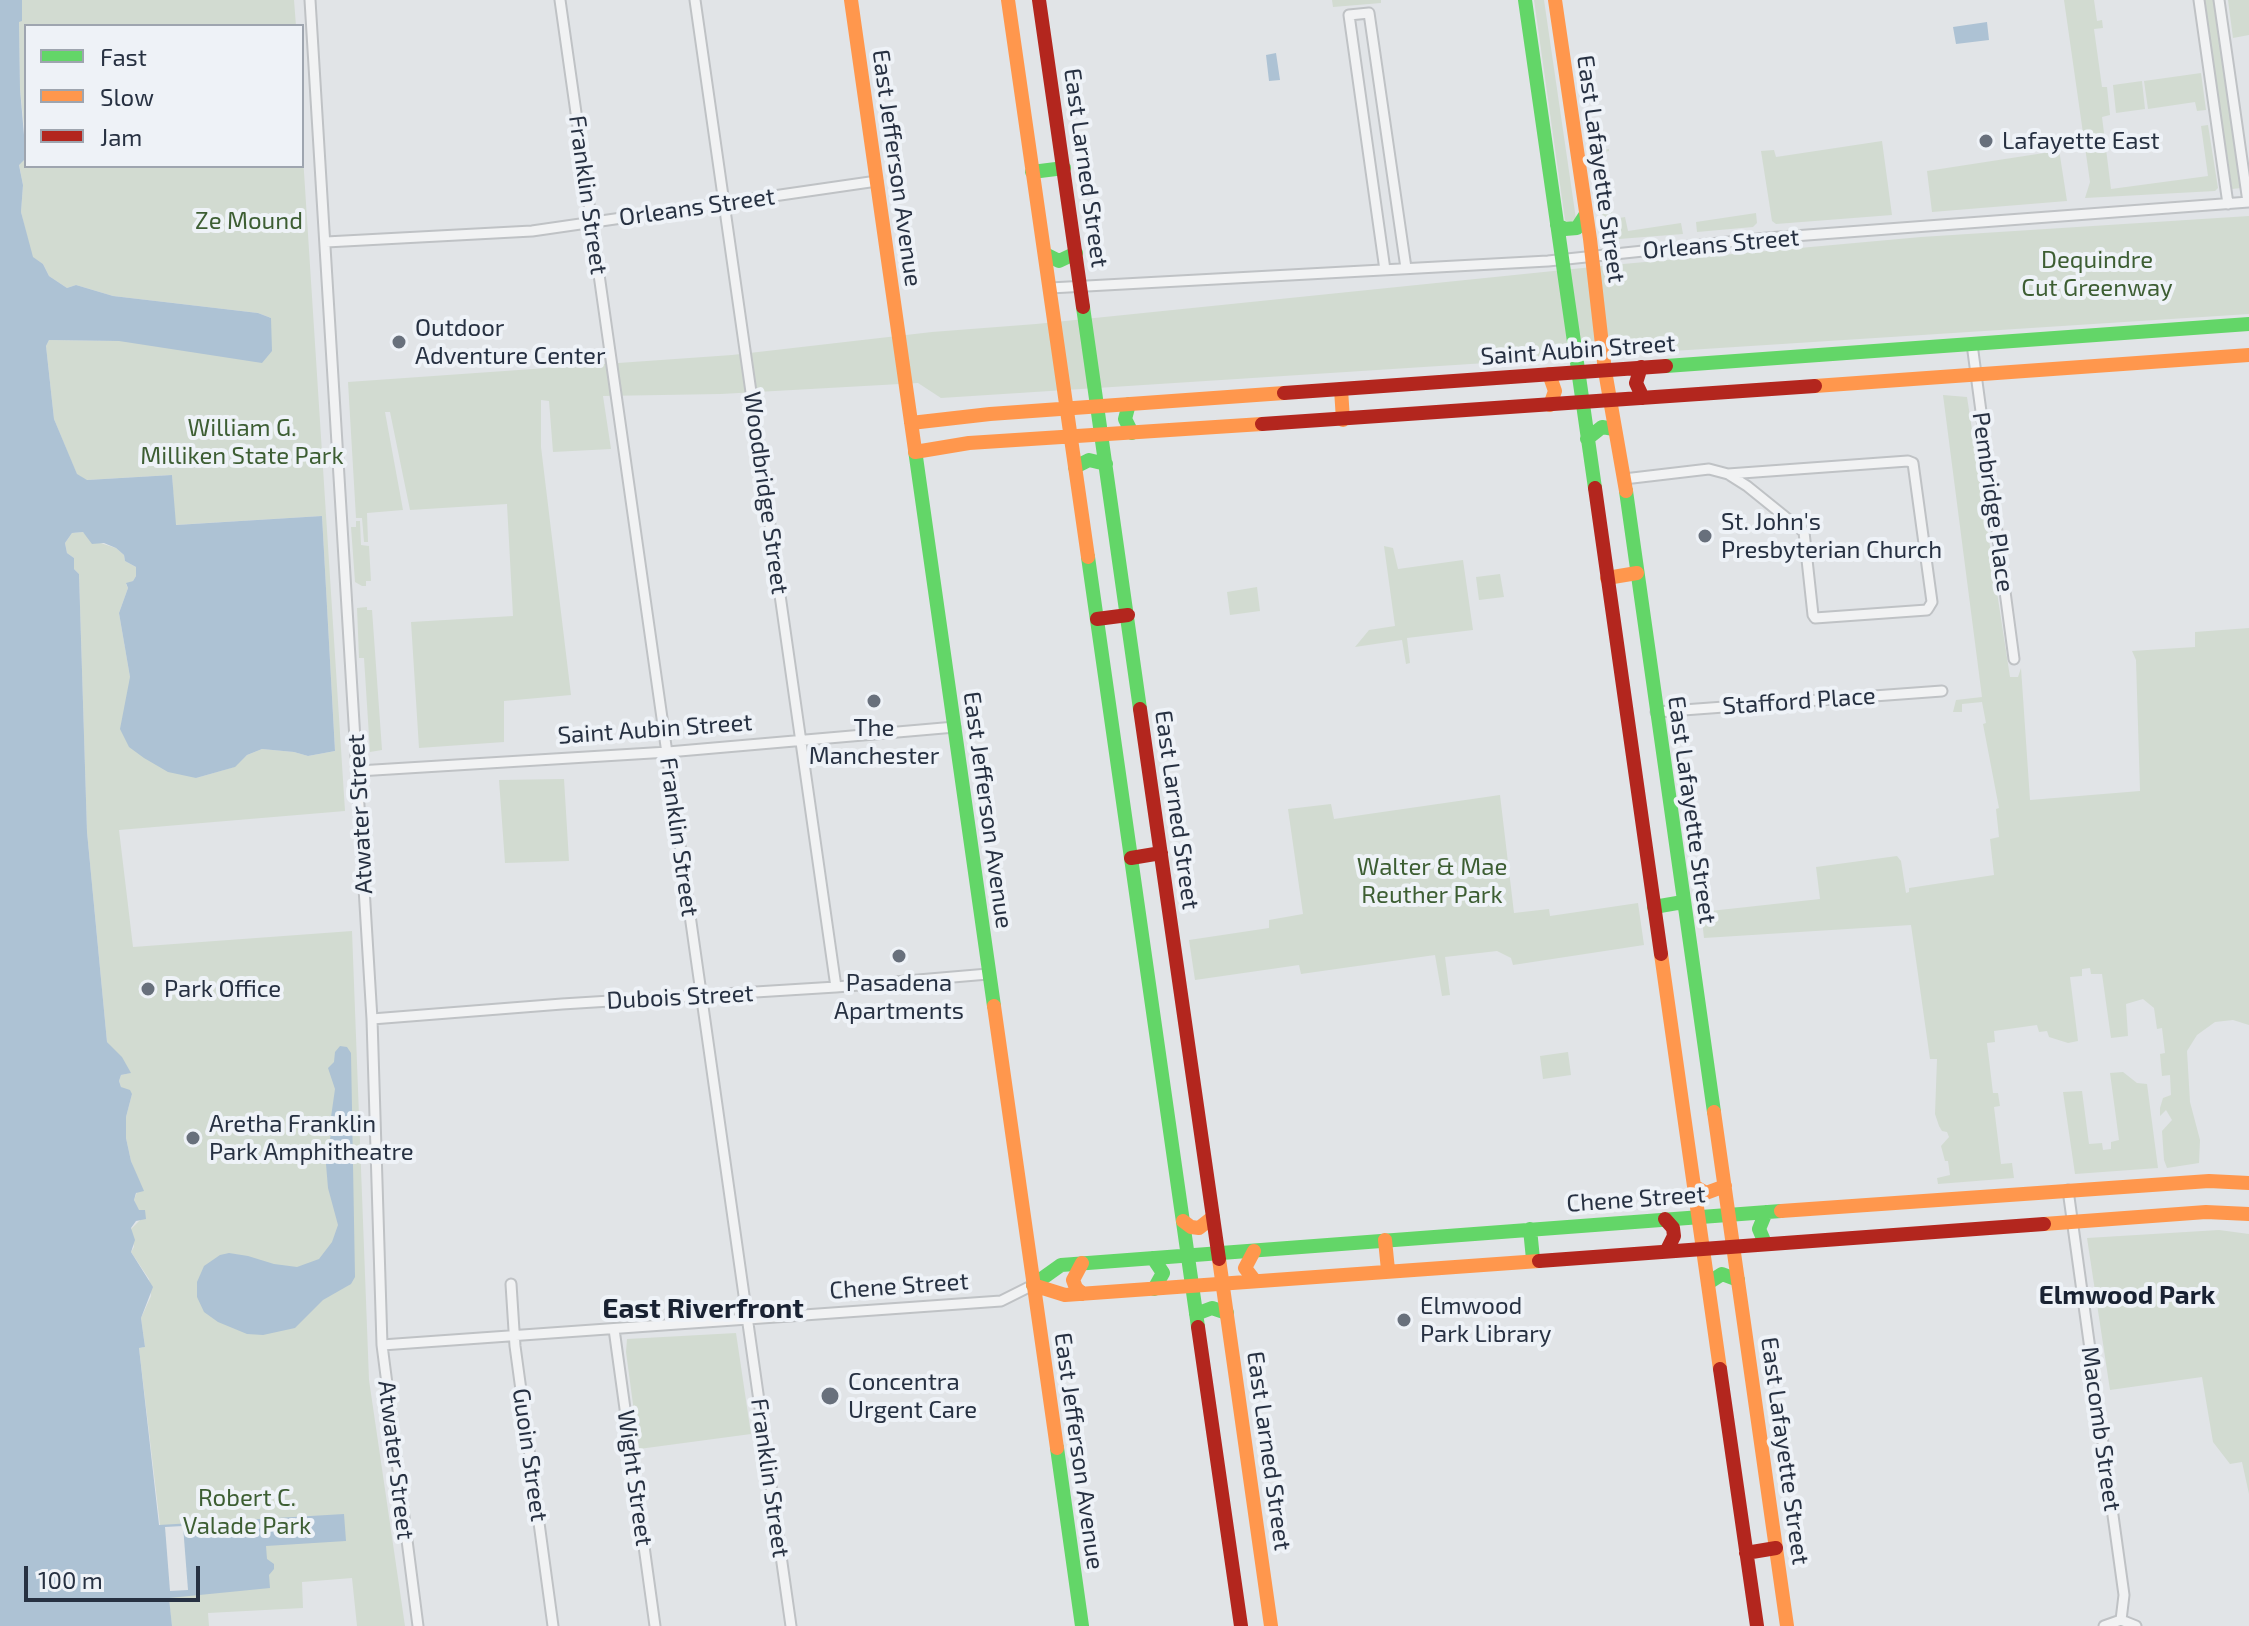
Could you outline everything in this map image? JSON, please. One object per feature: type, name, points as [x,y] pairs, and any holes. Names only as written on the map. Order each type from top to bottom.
[{"type":"street","name":"Atwater Street","points":[[310,0],[372,1019],[382,1345],[418,1626]]},
{"type":"street","name":"Franklin Street","points":[[560,0],[791,1626]]},
{"type":"street","name":"Woodbridge Street","points":[[695,0],[836,987]]},
{"type":"street","name":"East Jefferson Avenue","points":[[851,0],[1082,1626]]},
{"type":"street","points":[[1008,0],[1241,1626]]},
{"type":"street","name":"East Larned Street","points":[[1039,0],[1271,1626]]},
{"type":"street","name":"East Lafayette Street","points":[[1525,0],[1757,1626]]},
{"type":"street","name":"East Lafayette Street","points":[[1555,0],[1605,371],[1624,479],[1787,1626]]},
{"type":"street","points":[[2199,0],[2228,204]]},
{"type":"street","points":[[2219,0],[2249,202]]},
{"type":"street","points":[[1385,270],[1349,15],[1369,13],[1406,268]]},
{"type":"street","points":[[1366,137],[1387,134]]},
{"type":"street","points":[[1032,172],[1064,168]]},
{"type":"street","name":"Orleans Street","points":[[326,242],[532,231],[877,181]]},
{"type":"street","name":"Orleans Street","points":[[1050,288],[1563,260],[1767,238],[2249,202]]},
{"type":"street","points":[[1557,225],[1565,229],[1577,228],[1586,214]]},
{"type":"street","points":[[1045,254],[1059,261],[1076,253]]},
{"type":"street","name":"Saint Aubin Street","points":[[911,423],[1067,408],[2249,324]]},
{"type":"street","name":"Pembridge Place","points":[[1972,344],[2014,659]]},
{"type":"street","points":[[915,452],[1071,436],[1343,420],[2249,355]]},
{"type":"street","points":[[1641,367],[1636,383],[1643,398]]},
{"type":"street","points":[[1549,374],[1555,391],[1550,405]]},
{"type":"street","points":[[1341,389],[1343,420]]},
{"type":"street","points":[[1129,404],[1125,419],[1132,433]]},
{"type":"street","points":[[1038,411],[1043,425],[1039,439]]},
{"type":"street","points":[[957,419],[954,432],[960,445]]},
{"type":"street","points":[[1587,439],[1602,427],[1614,429]]},
{"type":"street","points":[[1075,467],[1089,460],[1106,464]]},
{"type":"street","points":[[1624,479],[1709,469],[1728,474],[1747,486],[1804,532],[1815,618],[1927,610],[1932,602],[1913,463],[1728,474]]},
{"type":"street","points":[[1607,578],[1637,573]]},
{"type":"street","points":[[1097,619],[1128,615]]},
{"type":"street","name":"Stafford Place","points":[[1656,712],[1942,691]]},
{"type":"street","name":"Saint Aubin Street","points":[[358,771],[668,752],[955,727]]},
{"type":"street","points":[[1131,858],[1161,853]]},
{"type":"street","points":[[1654,907],[1683,902]]},
{"type":"street","name":"Dubois Street","points":[[372,1019],[988,974]]},
{"type":"street","name":"Chene Street","points":[[382,1345],[1001,1301],[1033,1285],[1061,1265],[1082,1263],[2068,1190],[2209,1181],[2249,1183]]},
{"type":"street","points":[[1694,1186],[1706,1193],[1725,1186]]},
{"type":"street","name":"Macomb Street","points":[[2068,1190],[2124,1595],[2121,1620]]},
{"type":"street","points":[[1765,1243],[1759,1229],[1766,1212]]},
{"type":"street","points":[[1033,1285],[1065,1295],[1083,1294],[2073,1221],[2206,1212],[2249,1214]]},
{"type":"street","points":[[1183,1221],[1199,1228],[1213,1217]]},
{"type":"street","points":[[1665,1219],[1673,1228],[1674,1236],[1667,1250]]},
{"type":"street","points":[[1530,1229],[1533,1259]]},
{"type":"street","points":[[1385,1240],[1388,1270]]},
{"type":"street","points":[[1254,1251],[1245,1268],[1255,1281]]},
{"type":"street","points":[[1153,1258],[1163,1273],[1154,1289]]},
{"type":"street","points":[[1082,1263],[1073,1280],[1083,1294]]},
{"type":"street","points":[[1708,1283],[1722,1274],[1738,1280]]},
{"type":"street","name":"Guoin Street","points":[[511,1284],[514,1336],[553,1626]]},
{"type":"street","points":[[1196,1314],[1212,1308],[1227,1313]]},
{"type":"street","name":"Wight Street","points":[[614,1329],[655,1626]]},
{"type":"street","points":[[1746,1553],[1776,1548]]},
{"type":"street","points":[[2104,1626],[2121,1620],[2136,1626]]},
{"type":"green space","points":[[22,0],[294,0],[296,24],[24,24],[24,126],[20,89],[19,21],[22,21]]},
{"type":"green space","points":[[1332,0],[1381,0],[1381,3],[1333,7]]},
{"type":"green space","points":[[1534,0],[1544,0],[1576,219],[1568,223],[1565,220]]},
{"type":"green space","points":[[2064,0],[2094,0],[2097,21],[2102,20],[2103,28],[2094,29],[2102,87],[2107,87],[2110,115],[2102,117],[2111,189],[2208,176],[2201,126],[2208,125],[2218,188],[2215,191],[2085,198],[2090,182]]},
{"type":"green space","points":[[2204,0],[2213,0],[2241,188],[2232,189]]},
{"type":"green space","points":[[2228,0],[2249,0],[2249,35],[2233,38]]},
{"type":"green space","points":[[2201,73],[2206,110],[2197,111],[2195,102],[2148,109],[2144,81]]},
{"type":"green space","points":[[2142,81],[2145,109],[2116,113],[2113,85]]},
{"type":"green space","points":[[1882,141],[1892,215],[1776,224],[1772,221],[1761,151],[1774,150],[1776,157]]},
{"type":"green space","points":[[2058,143],[2067,201],[1932,212],[1927,171],[2044,153],[2044,147]]},
{"type":"green space","points":[[1609,149],[1600,153],[1604,180],[1613,179],[1614,183],[1608,184],[1613,219],[1625,217],[1628,231],[1681,223],[1683,234],[1606,240],[1593,151]]},
{"type":"green space","points":[[24,160],[24,168],[304,168],[345,811],[119,830],[133,947],[352,931],[369,1380],[405,1626],[357,1626],[352,1578],[302,1582],[303,1608],[208,1613],[209,1626],[172,1626],[139,1348],[145,1347],[141,1318],[151,1296],[149,1279],[131,1252],[134,1247],[131,1229],[141,1219],[134,1200],[140,1184],[126,1138],[126,1117],[132,1094],[121,1087],[119,1081],[121,1075],[130,1073],[107,1042],[87,832],[79,574],[74,569],[74,558],[67,553],[65,543],[72,533],[83,532],[91,540],[116,548],[124,555],[125,561],[136,567],[136,576],[126,584],[128,588],[119,613],[130,677],[196,778],[234,767],[247,755],[262,749],[308,756],[335,751],[322,516],[175,525],[172,475],[86,480],[77,475],[54,419],[46,346],[49,340],[119,341],[271,318],[258,313],[113,296],[76,285],[67,288],[49,276],[43,264],[32,257],[21,212],[23,185],[19,164]]},
{"type":"green space","points":[[1756,213],[1757,223],[1753,227],[1697,232],[1696,222]]},
{"type":"green space","name":"Dequindre Cut Greenway","points":[[2249,216],[2249,314],[941,398],[918,383],[721,394],[603,396],[611,449],[553,452],[549,401],[541,400],[541,447],[571,695],[504,701],[504,742],[419,748],[411,622],[513,616],[507,504],[410,510],[390,412],[385,412],[403,510],[367,513],[368,542],[364,542],[362,518],[356,518],[348,382],[732,355],[932,332],[1921,237]]},
{"type":"green space","points":[[1943,395],[1967,397],[2010,677],[2018,677],[2021,668],[2030,800],[2140,791],[2136,660],[2132,651],[2195,647],[2195,632],[2249,628],[2249,1025],[2233,1020],[2215,1022],[2197,1035],[2187,1051],[2190,1102],[2200,1140],[2199,1163],[2167,1168],[2164,1160],[2162,1131],[2172,1120],[2166,1110],[2160,1116],[2160,1108],[2163,1098],[2171,1095],[2170,1075],[2162,1076],[2160,1054],[2165,1053],[2162,1028],[2157,1029],[2154,1008],[2143,999],[2126,1004],[2128,1036],[2111,1038],[2102,974],[2091,974],[2090,968],[2082,969],[2082,976],[2070,977],[2078,1041],[2068,1043],[2049,1037],[2047,1031],[2039,1032],[2037,1025],[1994,1031],[1995,1042],[1987,1043],[1993,1093],[1998,1093],[2000,1106],[1994,1107],[2001,1164],[2012,1163],[2014,1178],[1938,1184],[1937,1178],[1950,1175],[1941,1146],[1949,1137],[1947,1132],[1942,1131],[1935,1114],[1937,1059],[1930,1059],[1911,925],[1704,938],[1701,912],[1820,899],[1816,867],[1897,856],[1901,861],[1906,893],[1909,888],[1994,875],[1990,839],[1999,837],[1996,809],[1999,808],[1983,724],[1986,723],[1982,702],[1962,704],[1962,712],[1953,712],[1956,700],[1982,697]]},
{"type":"green space","points":[[356,521],[360,521],[361,545],[369,546],[371,581],[366,581],[366,586],[355,582],[351,527],[356,527]]},
{"type":"green space","points":[[1384,546],[1393,548],[1398,569],[1463,560],[1473,630],[1407,638],[1410,663],[1406,664],[1402,640],[1355,647],[1369,630],[1395,626]]},
{"type":"green space","points":[[1500,574],[1504,597],[1479,600],[1476,577]]},
{"type":"green space","points":[[1257,587],[1260,611],[1230,615],[1227,592]]},
{"type":"green space","points":[[367,607],[367,610],[372,610],[382,750],[370,752],[364,658],[359,658],[357,608]]},
{"type":"green space","points":[[564,779],[569,861],[505,863],[499,780]]},
{"type":"green space","name":"Walter & Mae Reuther Park","points":[[1500,795],[1514,913],[1549,909],[1550,916],[1638,903],[1644,945],[1513,965],[1511,958],[1497,951],[1445,957],[1450,995],[1442,996],[1435,955],[1301,974],[1299,965],[1195,980],[1189,940],[1269,928],[1269,920],[1303,914],[1288,809],[1331,804],[1334,819]]},
{"type":"green space","points":[[1568,1052],[1571,1075],[1543,1079],[1540,1056]]},
{"type":"green space","points":[[2123,1072],[2137,1083],[2147,1084],[2158,1168],[2075,1174],[2063,1092],[2082,1091],[2089,1144],[2102,1143],[2103,1150],[2111,1149],[2111,1142],[2119,1140],[2110,1073]]},
{"type":"green space","points":[[2219,1230],[2249,1234],[2249,1494],[2242,1462],[2230,1464],[2213,1442],[2202,1377],[2110,1390],[2087,1238]]},
{"type":"green space","points":[[736,1333],[751,1434],[639,1449],[626,1352],[627,1339]]},
{"type":"water","points":[[0,0],[22,0],[22,21],[19,22],[24,135],[24,160],[19,165],[23,185],[21,212],[33,257],[43,264],[49,276],[67,288],[76,285],[113,296],[258,313],[271,318],[272,351],[262,363],[119,341],[49,340],[46,346],[54,419],[77,474],[87,480],[172,475],[176,525],[322,516],[335,751],[308,756],[262,749],[247,755],[235,767],[196,778],[168,772],[144,758],[129,747],[120,729],[130,677],[119,613],[128,588],[126,583],[133,581],[136,567],[125,561],[124,555],[116,548],[104,543],[92,544],[83,532],[72,533],[65,543],[67,553],[74,558],[74,569],[79,574],[87,832],[107,1042],[122,1057],[131,1073],[121,1075],[119,1081],[121,1087],[132,1094],[126,1117],[126,1138],[131,1161],[144,1191],[136,1193],[134,1200],[139,1210],[145,1210],[146,1219],[136,1221],[131,1228],[135,1240],[131,1252],[153,1287],[141,1318],[145,1347],[139,1348],[159,1525],[344,1514],[346,1541],[266,1546],[267,1559],[274,1564],[269,1575],[270,1588],[169,1598],[172,1626],[0,1626]]},
{"type":"water","points":[[1987,22],[1989,40],[1956,44],[1953,27]]},
{"type":"water","points":[[1276,53],[1280,80],[1269,81],[1266,55]]},
{"type":"water","points":[[340,1046],[347,1047],[351,1053],[355,1277],[351,1284],[323,1300],[295,1328],[263,1335],[247,1334],[218,1322],[204,1312],[197,1297],[197,1282],[204,1266],[220,1255],[229,1253],[297,1267],[319,1259],[332,1242],[338,1225],[328,1188],[326,1164],[335,1089],[328,1068]]},
{"type":"pier","points":[[183,1526],[188,1590],[170,1591],[165,1527]]},
{"type":"traffic: fast","points":[[1525,0],[1595,488]]},
{"type":"traffic: fast","points":[[1032,172],[1064,168]]},
{"type":"traffic: fast","points":[[1557,225],[1565,229],[1577,228],[1586,214]]},
{"type":"traffic: fast","points":[[1045,254],[1059,261],[1076,253]]},
{"type":"traffic: fast","points":[[1083,307],[1140,709]]},
{"type":"traffic: fast","points":[[1666,366],[2249,324]]},
{"type":"traffic: fast","points":[[1129,404],[1125,419],[1132,433]]},
{"type":"traffic: fast","points":[[1587,439],[1602,427],[1614,429]]},
{"type":"traffic: fast","points":[[915,450],[994,1006]]},
{"type":"traffic: fast","points":[[1075,467],[1089,460],[1106,464]]},
{"type":"traffic: fast","points":[[1626,491],[1714,1112]]},
{"type":"traffic: fast","points":[[1088,557],[1198,1327]]},
{"type":"traffic: fast","points":[[1654,907],[1683,902]]},
{"type":"traffic: fast","points":[[1033,1285],[1061,1265],[1781,1211]]},
{"type":"traffic: fast","points":[[1765,1243],[1759,1229],[1766,1212]]},
{"type":"traffic: fast","points":[[1530,1229],[1533,1259]]},
{"type":"traffic: fast","points":[[1153,1258],[1163,1273],[1154,1289]]},
{"type":"traffic: fast","points":[[1708,1283],[1722,1274],[1738,1280]]},
{"type":"traffic: fast","points":[[1196,1314],[1212,1308],[1227,1313]]},
{"type":"traffic: fast","points":[[1057,1448],[1082,1626]]},
{"type":"traffic: slow","points":[[851,0],[915,450]]},
{"type":"traffic: slow","points":[[1008,0],[1088,557]]},
{"type":"traffic: slow","points":[[1555,0],[1590,239],[1605,371],[1626,491]]},
{"type":"traffic: slow","points":[[1815,386],[2249,355]]},
{"type":"traffic: slow","points":[[1549,374],[1555,391],[1550,405]]},
{"type":"traffic: slow","points":[[1341,389],[1343,420]]},
{"type":"traffic: slow","points":[[911,423],[990,414],[1284,393]]},
{"type":"traffic: slow","points":[[915,452],[969,443],[1262,424]]},
{"type":"traffic: slow","points":[[1607,578],[1637,573]]},
{"type":"traffic: slow","points":[[1661,954],[1720,1369]]},
{"type":"traffic: slow","points":[[994,1006],[1057,1448]]},
{"type":"traffic: slow","points":[[1714,1112],[1787,1626]]},
{"type":"traffic: slow","points":[[1781,1211],[2209,1181],[2249,1183]]},
{"type":"traffic: slow","points":[[1694,1186],[1706,1193],[1725,1186]]},
{"type":"traffic: slow","points":[[2044,1224],[2206,1212],[2249,1214]]},
{"type":"traffic: slow","points":[[1183,1221],[1199,1228],[1213,1217]]},
{"type":"traffic: slow","points":[[1385,1240],[1388,1270]]},
{"type":"traffic: slow","points":[[1254,1251],[1245,1268],[1255,1281]]},
{"type":"traffic: slow","points":[[1219,1259],[1271,1626]]},
{"type":"traffic: slow","points":[[1033,1285],[1065,1295],[1539,1261]]},
{"type":"traffic: slow","points":[[1082,1263],[1073,1280],[1083,1294]]},
{"type":"traffic: jam","points":[[1039,0],[1083,307]]},
{"type":"traffic: jam","points":[[1284,393],[1666,366]]},
{"type":"traffic: jam","points":[[1641,367],[1636,383],[1643,398]]},
{"type":"traffic: jam","points":[[1262,424],[1815,386]]},
{"type":"traffic: jam","points":[[1595,488],[1661,954]]},
{"type":"traffic: jam","points":[[1097,619],[1128,615]]},
{"type":"traffic: jam","points":[[1140,709],[1219,1259]]},
{"type":"traffic: jam","points":[[1131,858],[1161,853]]},
{"type":"traffic: jam","points":[[1665,1219],[1673,1228],[1674,1236],[1667,1250]]},
{"type":"traffic: jam","points":[[1539,1261],[2044,1224]]},
{"type":"traffic: jam","points":[[1198,1327],[1241,1626]]},
{"type":"traffic: jam","points":[[1720,1369],[1757,1626]]},
{"type":"traffic: jam","points":[[1746,1553],[1776,1548]]},
{"type":"place","name":"Lafayette East","points":[[1986,141]]},
{"type":"place","name":"Outdoor Adventure Center","points":[[399,342]]},
{"type":"place","name":"St. John's Presbyterian Church","points":[[1705,536]]},
{"type":"place","name":"The Manchester","points":[[874,701]]},
{"type":"place","name":"Pasadena Apartments","points":[[899,956]]},
{"type":"place","name":"Park Office","points":[[148,989]]},
{"type":"place","name":"Aretha Franklin Park Amphitheatre","points":[[193,1138]]},
{"type":"place","name":"Elmwood Park Library","points":[[1404,1320]]},
{"type":"place","name":"Concentra Urgent Care","points":[[830,1396]]},
{"type":"district","name":"Elmwood Park","points":[[2127,1295]]},
{"type":"district","name":"East Riverfront","points":[[703,1309]]},
{"type":"park label","name":"Ze Mound","points":[[249,221]]},
{"type":"park label","name":"William G. Milliken State Park","points":[[242,442]]},
{"type":"park label","name":"Robert C. Valade Park","points":[[247,1512]]}]
